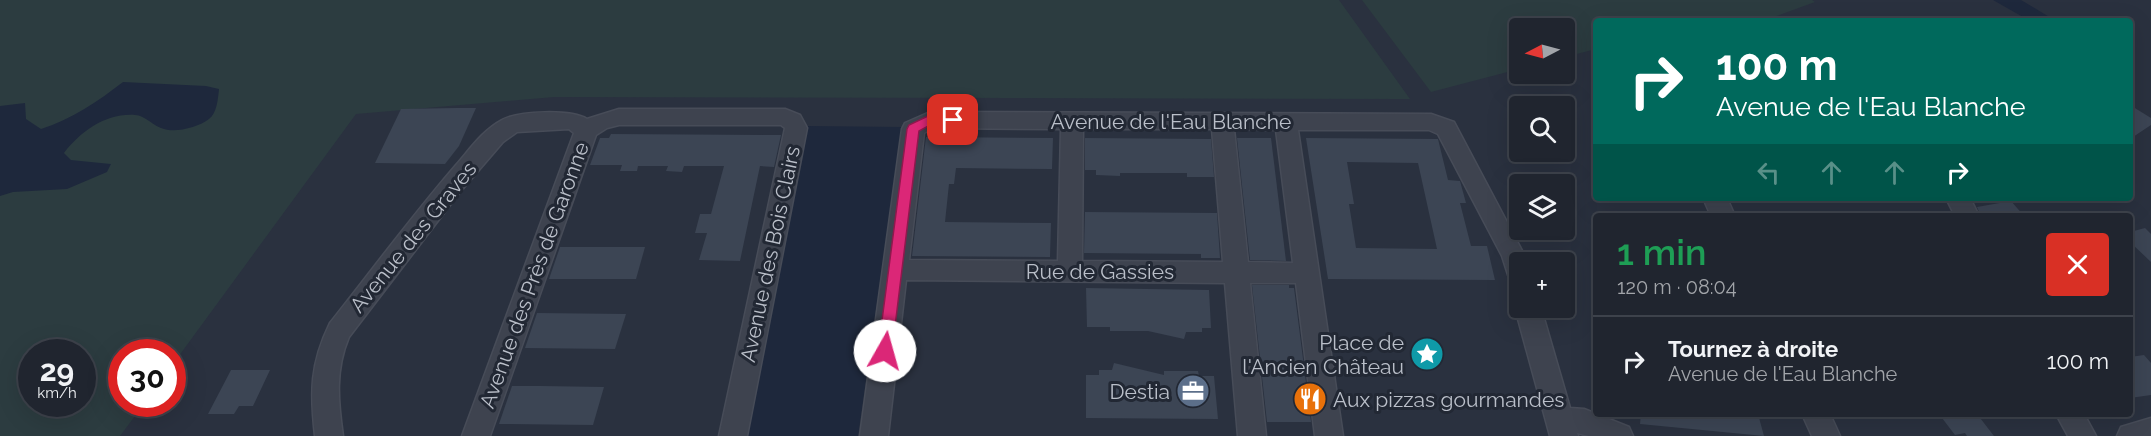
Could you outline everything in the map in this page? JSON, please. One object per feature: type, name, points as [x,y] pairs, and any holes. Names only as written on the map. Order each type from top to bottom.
[{"type":"street","name":"Avenue des Bois Clairs","points":[[594,125],[619,117],[785,117],[792,121],[796,128],[733,436]]},
{"type":"street","name":"Avenue de l'Eau Blanche","points":[[895,270],[913,129],[930,120],[1431,122],[1446,128],[1512,252]]},
{"type":"street","name":"Avenue des Graves","points":[[329,436],[323,380],[335,340],[354,310],[452,186],[495,136],[511,125],[528,122],[573,121],[594,125]]},
{"type":"street","points":[[1070,271],[1072,121]]},
{"type":"street","points":[[1222,121],[1252,436]]},
{"type":"street","points":[[1286,121],[1329,436]]},
{"type":"street","name":"Avenue des Près de Garonne","points":[[476,436],[594,125]]},
{"type":"street","points":[[874,436],[895,270]]},
{"type":"street","name":"Rue de Gassies","points":[[895,270],[1305,273]]},
{"type":"street","points":[[1531,318],[1561,428],[1584,421],[1619,436]]},
{"type":"street","points":[[1817,417],[1826,436]]},
{"type":"street","points":[[2072,417],[2082,436]]},
{"type":"street","points":[[2131,436],[2151,430]]},
{"type":"shaded area","points":[[0,0],[1339,0],[1410,99],[554,97],[356,114],[186,346],[186,339],[108,339],[108,417],[134,417],[120,436],[0,436]]},
{"type":"shaded area","points":[[1362,0],[1812,0],[1815,2],[1771,18],[1593,18],[1593,50],[1575,54],[1575,18],[1509,18],[1509,72],[1431,92]]},
{"type":"water","points":[[1993,0],[2021,0],[2051,18],[2025,18]]},
{"type":"water","points":[[123,82],[206,86],[219,89],[217,106],[209,119],[181,130],[160,128],[135,115],[104,120],[86,131],[64,153],[71,160],[111,164],[107,172],[67,189],[13,192],[0,196],[0,106],[25,103],[26,119],[41,129],[84,109]]},
{"type":"water","points":[[807,126],[902,127],[858,436],[744,436]]},
{"type":"building","points":[[2133,107],[2151,118],[2151,125],[2133,137]]},
{"type":"building","points":[[476,108],[459,146],[445,164],[375,163],[401,109]]},
{"type":"building","points":[[611,134],[781,135],[774,167],[760,166],[740,261],[699,260],[707,233],[695,233],[700,214],[711,214],[724,166],[684,166],[682,172],[666,171],[668,166],[638,166],[637,171],[620,171],[622,165],[590,165],[600,138],[609,138]]},
{"type":"building","points":[[926,137],[1053,138],[1052,169],[956,168],[954,184],[949,184],[945,222],[1051,223],[1050,257],[912,256]]},
{"type":"building","points":[[1085,138],[1211,139],[1214,177],[1187,177],[1187,173],[1096,175],[1096,170],[1085,170]]},
{"type":"building","points":[[1237,138],[1271,138],[1286,261],[1250,260]]},
{"type":"building","points":[[1306,138],[1438,139],[1448,180],[1460,181],[1466,203],[1460,203],[1471,246],[1487,246],[1495,280],[1328,279]],"holes":[[[1347,162],[1418,163],[1437,249],[1356,248],[1349,204],[1354,204]]]},
{"type":"building","points":[[2011,201],[2021,213],[1980,213],[1977,207]]},
{"type":"building","points":[[1085,212],[1217,213],[1220,258],[1201,258],[1201,254],[1084,253]]},
{"type":"building","points":[[2145,228],[2151,234],[2151,262],[2133,245],[2133,231]]},
{"type":"building","points":[[560,247],[645,247],[636,279],[549,279]]},
{"type":"building","points":[[1252,285],[1289,285],[1289,288],[1294,288],[1311,422],[1267,422]]},
{"type":"building","points":[[1086,288],[1209,290],[1211,328],[1202,328],[1202,332],[1186,332],[1184,339],[1148,331],[1110,331],[1110,327],[1087,327]]},
{"type":"building","points":[[537,313],[626,314],[615,349],[525,348]]},
{"type":"building","points":[[2144,355],[2151,363],[2151,395],[2133,398],[2133,357]]},
{"type":"building","points":[[1114,363],[1164,375],[1164,371],[1198,371],[1199,376],[1214,376],[1218,419],[1086,418],[1086,375],[1099,375],[1099,370],[1112,370]]},
{"type":"building","points":[[231,370],[270,370],[253,406],[239,406],[234,414],[208,414]]},
{"type":"building","points":[[512,386],[604,387],[593,425],[499,424]]},
{"type":"building","points":[[1641,417],[1759,417],[1764,436],[1640,424]]},
{"type":"building","points":[[1941,417],[1979,417],[1994,436],[1967,436],[1965,433],[1955,435]]},
{"type":"place","name":"Place de l'Ancien Château","points":[[1427,354]]},
{"type":"place","name":"Destia","points":[[1193,391]]},
{"type":"place","name":"Aux pizzas gourmandes","points":[[1310,399]]},
{"type":"route","points":[[885,351],[913,129],[930,120],[953,120]]}]
